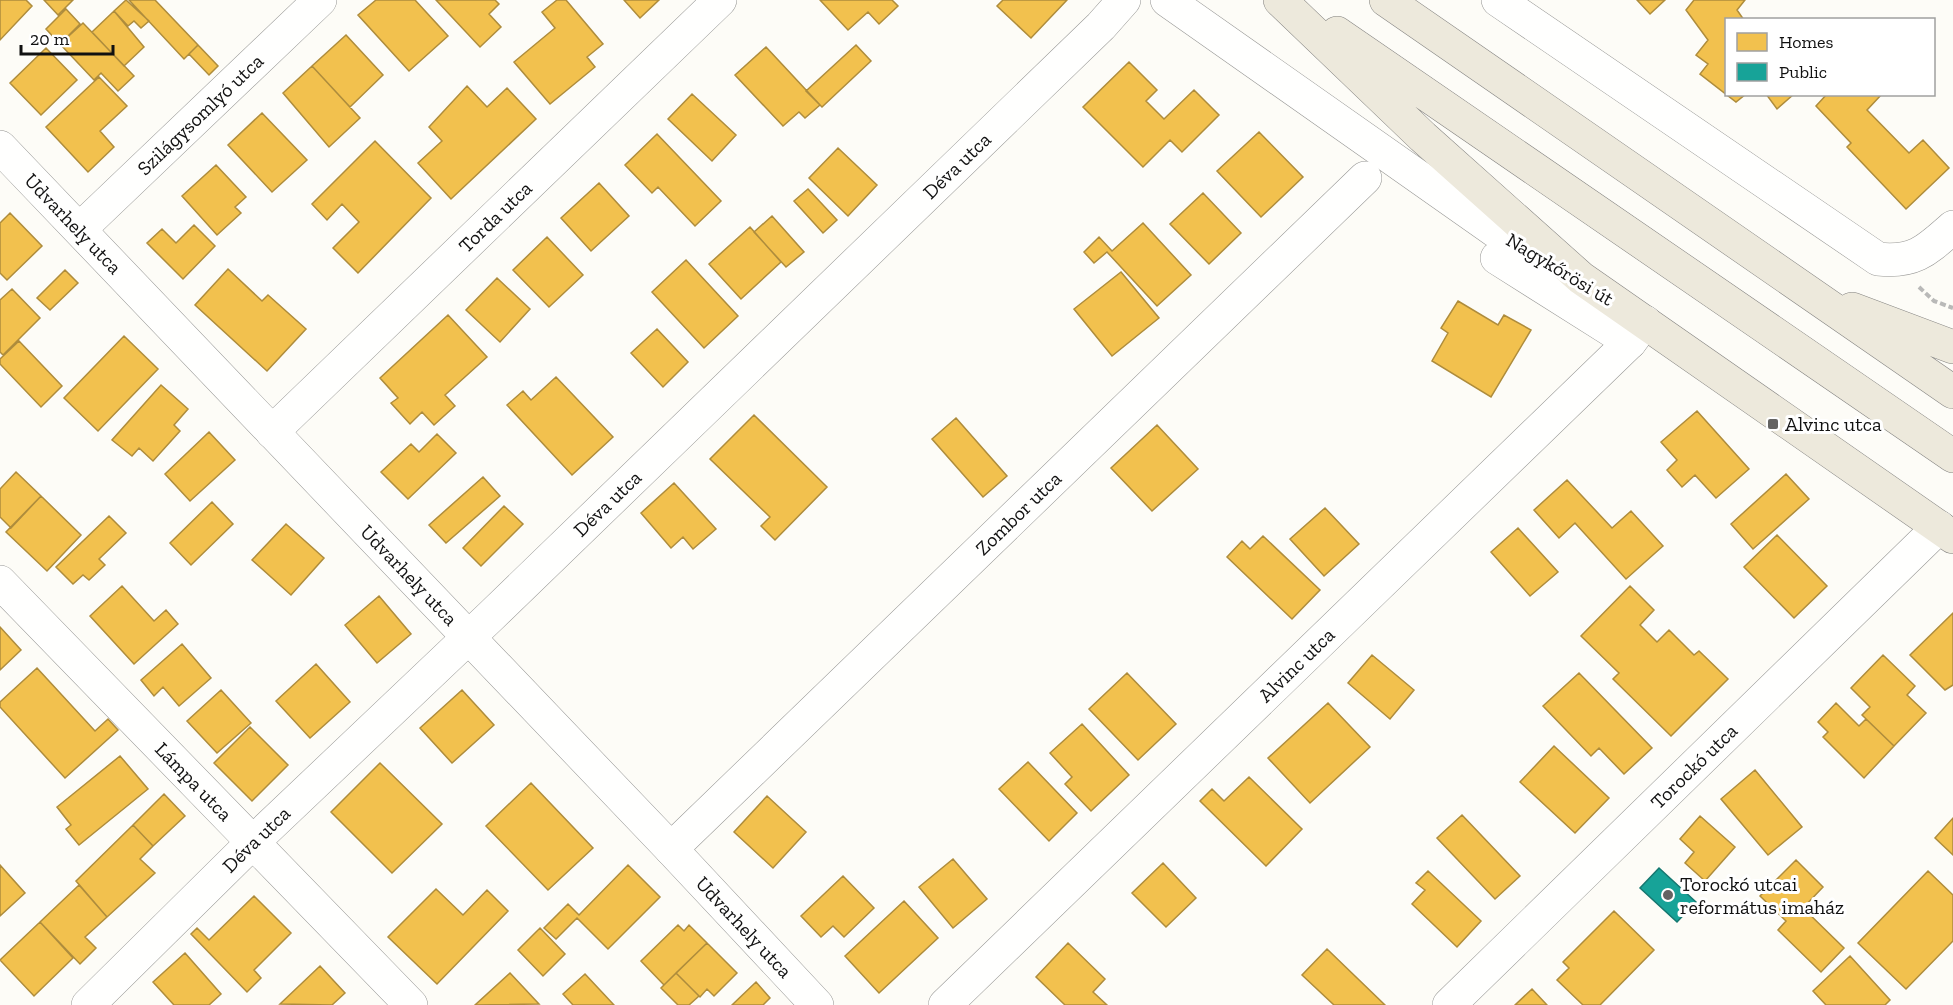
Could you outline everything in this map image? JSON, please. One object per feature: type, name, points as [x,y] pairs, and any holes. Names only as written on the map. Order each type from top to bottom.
[{"type":"main road","points":[[1280,0],[1423,137],[1581,278]]},
{"type":"main road","points":[[1289,0],[1953,456]]},
{"type":"main road","points":[[1386,0],[1808,294],[1953,392]]},
{"type":"main road","name":"Nagykőrösi út","points":[[1581,278],[1638,332],[1946,532]]},
{"type":"main road","points":[[1808,294],[1953,347]]},
{"type":"street","name":"Szilágysomlyó utca","points":[[80,229],[320,0]]},
{"type":"street","name":"Torda utca","points":[[272,432],[720,0]]},
{"type":"street","name":"Déva utca","points":[[88,1005],[253,842],[468,638],[1101,26],[1124,0]]},
{"type":"street","name":"Nagykőrösi út","points":[[1167,0],[1494,230],[1581,278]]},
{"type":"street","points":[[1498,0],[1878,259],[1914,256],[1953,227]]},
{"type":"street","name":"Udvarhely utca","points":[[0,147],[671,849],[817,1005]]},
{"type":"street","name":"Zombor utca","points":[[671,849],[1365,178]]},
{"type":"street","points":[[1497,258],[1638,332]]},
{"type":"street","name":"Alvinc utca","points":[[945,1005],[1638,332]]},
{"type":"street","name":"Torockó utca","points":[[1449,1005],[1946,532]]},
{"type":"street","name":"Lámpa utca","points":[[0,582],[411,1005]]},
{"type":"building: Homes","points":[[0,0],[26,0],[32,6],[0,40]]},
{"type":"building: Homes","points":[[44,0],[73,0],[58,15]]},
{"type":"building: Homes","points":[[126,0],[149,21],[141,28],[134,21],[128,26],[114,11]]},
{"type":"building: Homes","points":[[129,0],[155,0],[198,45],[184,59]]},
{"type":"building: Homes","points":[[376,0],[415,0],[448,36],[409,71],[358,15]]},
{"type":"building: Homes","points":[[436,0],[495,0],[499,4],[489,14],[501,27],[480,47]]},
{"type":"building: Homes","points":[[557,0],[566,0],[603,44],[587,57],[595,67],[550,104],[514,62],[555,28],[542,12]]},
{"type":"building: Homes","points":[[624,0],[659,0],[640,18]]},
{"type":"building: Homes","points":[[820,0],[892,0],[898,6],[879,24],[868,12],[848,30]]},
{"type":"building: Homes","points":[[1003,0],[1067,0],[1031,38],[997,6]]},
{"type":"building: Homes","points":[[1637,0],[1665,0],[1650,14]]},
{"type":"building: Homes","points":[[1694,0],[1745,0],[1737,10],[1743,18],[1725,18],[1725,93],[1700,74],[1708,64],[1696,55],[1708,40],[1686,10]]},
{"type":"building: Homes","points":[[66,9],[80,24],[60,44],[46,29]]},
{"type":"building: Homes","points":[[114,11],[144,47],[124,66],[92,32]]},
{"type":"building: Homes","points":[[83,23],[134,76],[118,91],[101,73],[94,80],[60,44]]},
{"type":"building: Homes","points":[[346,35],[383,75],[350,107],[312,66]]},
{"type":"building: Homes","points":[[198,45],[218,66],[209,75],[189,54]]},
{"type":"building: Homes","points":[[856,45],[871,61],[822,107],[806,91]]},
{"type":"building: Homes","points":[[766,47],[820,105],[805,118],[799,112],[783,126],[735,75]]},
{"type":"building: Homes","points":[[46,48],[77,80],[41,115],[10,83]]},
{"type":"building: Homes","points":[[1129,62],[1157,90],[1146,101],[1164,119],[1194,90],[1219,115],[1182,152],[1170,140],[1143,167],[1083,107]]},
{"type":"building: Homes","points":[[312,66],[360,118],[329,147],[283,93]]},
{"type":"building: Homes","points":[[99,77],[127,106],[100,131],[114,147],[88,172],[46,127]]},
{"type":"building: Homes","points":[[467,86],[487,107],[507,88],[536,119],[451,199],[418,163],[442,141],[429,127]]},
{"type":"building: Homes","points":[[692,94],[736,135],[712,161],[668,119]]},
{"type":"building: Homes","points":[[1728,96],[1744,96],[1736,102]]},
{"type":"building: Homes","points":[[1767,96],[1792,96],[1777,109]]},
{"type":"building: Homes","points":[[1825,96],[1880,96],[1867,110],[1909,153],[1923,140],[1949,168],[1906,209],[1847,147],[1851,143],[1816,106]]},
{"type":"building: Homes","points":[[262,113],[307,160],[272,192],[228,145]]},
{"type":"building: Homes","points":[[1259,132],[1303,177],[1261,217],[1217,171]]},
{"type":"building: Homes","points":[[657,134],[721,201],[695,226],[658,187],[652,193],[625,165]]},
{"type":"building: Homes","points":[[375,141],[431,198],[358,273],[333,248],[359,222],[342,204],[327,220],[312,204]]},
{"type":"building: Homes","points":[[838,148],[877,185],[848,216],[809,178]]},
{"type":"building: Homes","points":[[216,165],[246,197],[235,207],[241,213],[217,235],[182,196]]},
{"type":"building: Homes","points":[[599,183],[629,216],[591,251],[561,218]]},
{"type":"building: Homes","points":[[808,189],[837,220],[823,233],[794,201]]},
{"type":"building: Homes","points":[[1203,193],[1241,233],[1209,264],[1170,224]]},
{"type":"building: Homes","points":[[10,213],[42,246],[7,280],[0,273],[0,223]]},
{"type":"building: Homes","points":[[772,216],[804,252],[786,267],[754,232]]},
{"type":"building: Homes","points":[[1143,223],[1191,275],[1157,306],[1107,252],[1094,263],[1084,252],[1099,237],[1112,251]]},
{"type":"building: Homes","points":[[194,225],[215,246],[183,279],[147,243],[162,229],[176,243]]},
{"type":"building: Homes","points":[[750,227],[781,262],[741,299],[709,264]]},
{"type":"building: Homes","points":[[547,237],[583,275],[549,307],[513,270]]},
{"type":"building: Homes","points":[[686,260],[738,316],[704,348],[652,292]]},
{"type":"building: Homes","points":[[228,269],[262,301],[268,295],[306,329],[267,371],[195,305]]},
{"type":"building: Homes","points":[[65,270],[78,283],[50,310],[37,298]]},
{"type":"building: Homes","points":[[1121,272],[1159,318],[1112,356],[1074,309]]},
{"type":"building: Homes","points":[[497,278],[530,309],[500,342],[466,310]]},
{"type":"building: Homes","points":[[12,289],[40,318],[3,355],[0,352],[0,300]]},
{"type":"building: Homes","points":[[1458,301],[1498,325],[1504,315],[1531,330],[1491,397],[1432,361],[1448,333],[1441,328]]},
{"type":"building: Homes","points":[[448,315],[487,357],[445,395],[455,406],[434,425],[422,412],[410,424],[391,403],[398,398],[380,378]]},
{"type":"building: Homes","points":[[657,329],[688,362],[663,387],[631,353]]},
{"type":"building: Homes","points":[[124,336],[158,369],[98,431],[64,398]]},
{"type":"building: Homes","points":[[19,341],[62,386],[41,407],[0,364],[0,359]]},
{"type":"building: Homes","points":[[556,377],[613,437],[572,475],[507,405],[523,391],[531,400]]},
{"type":"building: Homes","points":[[161,385],[188,409],[174,425],[180,431],[153,461],[139,448],[132,456],[112,440]]},
{"type":"building: Homes","points":[[1697,411],[1749,469],[1716,498],[1695,475],[1682,487],[1667,470],[1677,460],[1661,442]]},
{"type":"building: Homes","points":[[754,415],[827,487],[775,540],[761,526],[770,517],[710,459]]},
{"type":"building: Homes","points":[[956,418],[1007,476],[983,497],[932,439]]},
{"type":"building: Homes","points":[[1157,425],[1198,469],[1152,511],[1111,468]]},
{"type":"building: Homes","points":[[209,432],[235,460],[190,501],[165,474]]},
{"type":"building: Homes","points":[[437,434],[456,453],[408,499],[381,472],[411,444],[419,452]]},
{"type":"building: Homes","points":[[16,472],[41,496],[11,528],[0,517],[0,489]]},
{"type":"building: Homes","points":[[1786,474],[1809,499],[1753,549],[1731,524]]},
{"type":"building: Homes","points":[[483,477],[500,496],[446,543],[429,525]]},
{"type":"building: Homes","points":[[1567,480],[1612,528],[1631,511],[1663,546],[1626,579],[1575,523],[1559,538],[1534,510]]},
{"type":"building: Homes","points":[[674,483],[716,529],[693,549],[683,537],[671,548],[641,513]]},
{"type":"building: Homes","points":[[41,496],[81,535],[47,571],[6,532]]},
{"type":"building: Homes","points":[[212,502],[233,524],[191,565],[170,543]]},
{"type":"building: Homes","points":[[504,506],[523,524],[481,566],[463,548]]},
{"type":"building: Homes","points":[[1325,508],[1359,544],[1324,576],[1290,539]]},
{"type":"building: Homes","points":[[109,516],[126,533],[99,559],[105,565],[89,580],[83,575],[73,584],[56,567]]},
{"type":"building: Homes","points":[[286,524],[324,558],[291,595],[252,560]]},
{"type":"building: Homes","points":[[1518,528],[1558,572],[1530,596],[1491,552]]},
{"type":"building: Homes","points":[[1777,535],[1827,586],[1794,618],[1744,567]]},
{"type":"building: Homes","points":[[1263,536],[1320,590],[1292,619],[1227,557],[1242,541],[1250,549]]},
{"type":"building: Homes","points":[[122,586],[154,621],[166,610],[178,624],[134,664],[90,616]]},
{"type":"building: Homes","points":[[1630,586],[1654,610],[1640,625],[1657,642],[1669,630],[1694,655],[1699,651],[1728,679],[1671,736],[1613,679],[1619,673],[1581,636]]},
{"type":"building: Homes","points":[[379,596],[411,634],[377,663],[345,625]]},
{"type":"building: Homes","points":[[1953,613],[1953,685],[1945,690],[1910,655]]},
{"type":"building: Homes","points":[[0,627],[21,650],[0,670]]},
{"type":"building: Homes","points":[[182,644],[211,678],[179,706],[163,687],[154,696],[141,680]]},
{"type":"building: Homes","points":[[1372,655],[1414,690],[1390,719],[1348,683]]},
{"type":"building: Homes","points":[[1883,655],[1915,686],[1907,695],[1926,713],[1894,746],[1862,715],[1870,707],[1851,688]]},
{"type":"building: Homes","points":[[316,664],[350,702],[310,738],[276,701]]},
{"type":"building: Homes","points":[[37,668],[95,731],[108,719],[118,730],[65,778],[0,707],[0,702]]},
{"type":"building: Homes","points":[[1127,673],[1176,724],[1138,760],[1089,709]]},
{"type":"building: Homes","points":[[1579,673],[1652,748],[1624,774],[1599,748],[1591,756],[1543,706]]},
{"type":"building: Homes","points":[[221,690],[251,723],[217,753],[187,721]]},
{"type":"building: Homes","points":[[462,690],[494,725],[452,763],[420,728]]},
{"type":"building: Homes","points":[[1328,703],[1370,747],[1310,803],[1268,758]]},
{"type":"building: Homes","points":[[1836,703],[1859,726],[1866,719],[1894,746],[1864,778],[1823,737],[1828,732],[1818,722]]},
{"type":"building: Homes","points":[[1082,724],[1129,775],[1091,811],[1065,784],[1072,777],[1050,753]]},
{"type":"building: Homes","points":[[250,727],[288,765],[252,801],[214,763]]},
{"type":"building: Homes","points":[[1554,746],[1609,798],[1575,833],[1520,782]]},
{"type":"building: Homes","points":[[120,756],[148,789],[79,845],[66,829],[71,825],[57,807]]},
{"type":"building: Homes","points":[[1028,762],[1077,813],[1049,841],[999,789]]},
{"type":"building: Homes","points":[[380,763],[442,824],[392,873],[331,812]]},
{"type":"building: Homes","points":[[1755,770],[1802,827],[1768,855],[1721,799]]},
{"type":"building: Homes","points":[[1249,777],[1302,829],[1266,866],[1200,801],[1212,789],[1224,801]]},
{"type":"building: Homes","points":[[531,783],[593,848],[548,890],[486,826]]},
{"type":"building: Homes","points":[[164,794],[185,816],[153,846],[133,825]]},
{"type":"building: Homes","points":[[767,796],[806,832],[773,868],[734,832]]},
{"type":"building: Homes","points":[[1462,815],[1520,876],[1495,899],[1437,838]]},
{"type":"building: Homes","points":[[1700,816],[1735,847],[1705,881],[1685,863],[1694,852],[1680,839]]},
{"type":"building: Homes","points":[[1953,818],[1953,855],[1935,838]]},
{"type":"building: Homes","points":[[133,825],[153,846],[140,859],[155,873],[107,917],[76,881]]},
{"type":"building: Homes","points":[[953,859],[987,899],[953,928],[919,887]]},
{"type":"building: Homes","points":[[1796,860],[1823,887],[1803,908],[1844,948],[1821,972],[1778,930],[1786,921],[1760,896]]},
{"type":"building: Homes","points":[[1163,863],[1196,898],[1166,927],[1132,893]]},
{"type":"building: Homes","points":[[0,865],[25,893],[0,916]]},
{"type":"building: Homes","points":[[628,865],[660,897],[608,949],[577,918],[556,939],[544,928],[568,904],[579,915]]},
{"type":"building: Homes","points":[[1428,871],[1481,921],[1457,947],[1412,904],[1425,890],[1416,883]]},
{"type":"building: Homes","points":[[1928,871],[1953,895],[1953,941],[1906,989],[1858,943]]},
{"type":"building: Homes","points":[[843,876],[874,908],[844,937],[833,926],[821,937],[801,916]]},
{"type":"building: Homes","points":[[79,885],[107,917],[85,937],[96,948],[80,964],[40,922]]},
{"type":"building: Homes","points":[[436,889],[463,915],[487,890],[508,911],[437,984],[388,937]]},
{"type":"building: Homes","points":[[254,896],[291,933],[254,970],[261,978],[247,992],[191,934],[197,928],[209,940]]},
{"type":"building: Homes","points":[[904,901],[938,938],[879,993],[845,956]]},
{"type":"building: Homes","points":[[1614,911],[1654,950],[1600,1005],[1583,1005],[1557,980],[1569,968],[1563,962]]},
{"type":"building: Homes","points":[[40,922],[73,958],[34,996],[0,960]]},
{"type":"building: Homes","points":[[678,925],[684,931],[689,925],[707,943],[664,985],[641,961]]},
{"type":"building: Homes","points":[[540,928],[565,954],[543,976],[518,950]]},
{"type":"building: Homes","points":[[707,943],[737,973],[714,996],[707,989],[700,997],[676,973]]},
{"type":"building: Homes","points":[[1068,943],[1105,979],[1093,992],[1107,1005],[1065,1005],[1036,977]]},
{"type":"building: Homes","points":[[1327,949],[1385,1005],[1334,1005],[1302,975]]},
{"type":"building: Homes","points":[[185,953],[221,994],[209,1005],[174,1005],[153,982]]},
{"type":"building: Homes","points":[[1850,956],[1890,1000],[1885,1005],[1826,1005],[1813,991]]},
{"type":"building: Homes","points":[[320,966],[345,993],[332,1005],[280,1004]]},
{"type":"building: Homes","points":[[510,973],[539,1004],[475,1005]]},
{"type":"building: Homes","points":[[676,973],[699,996],[689,1005],[678,1005],[661,988]]},
{"type":"building: Homes","points":[[585,974],[614,1005],[573,1005],[563,994]]},
{"type":"building: Homes","points":[[756,982],[770,998],[763,1005],[732,1005]]},
{"type":"building: Homes","points":[[1532,989],[1547,1005],[1515,1005]]},
{"type":"building: Public","name":"Torockó utcai református imaház","points":[[1659,868],[1696,902],[1677,922],[1640,888]]},
{"type":"place","name":"Alvinc utca","points":[[1773,424]]},
{"type":"place","name":"Torockó utcai református imaház","points":[[1668,895]]}]
